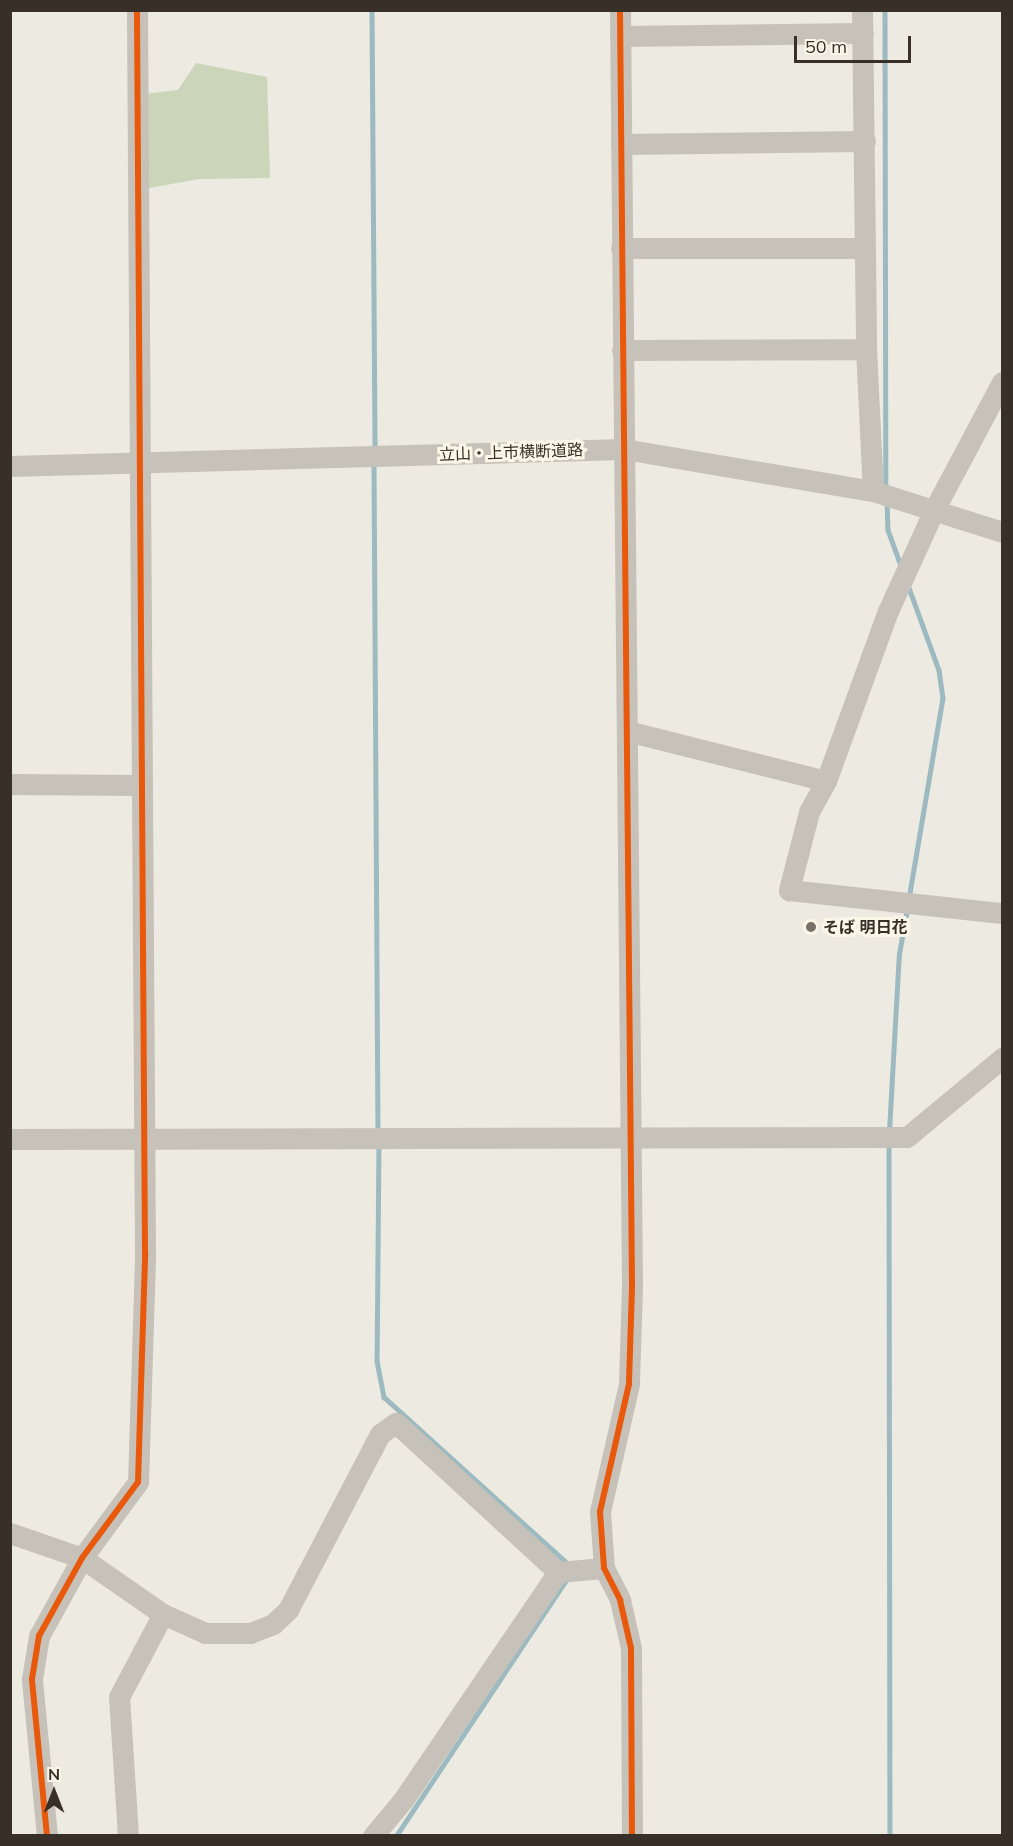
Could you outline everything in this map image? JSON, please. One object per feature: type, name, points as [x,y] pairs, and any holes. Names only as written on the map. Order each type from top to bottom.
[{"type":"street","points":[[47,1836],[32,1679],[39,1636],[82,1558],[138,1482],[145,1253],[141,1140],[139,785],[143,464],[136,10]]},
{"type":"street","points":[[620,10],[631,1138],[628,1384],[600,1512],[604,1568],[620,1599],[631,1648],[632,1836]]},
{"type":"street","points":[[862,10],[866,349],[875,491]]},
{"type":"street","points":[[620,36],[862,33]]},
{"type":"street","points":[[621,144],[865,141]]},
{"type":"street","points":[[621,248],[866,248]]},
{"type":"street","points":[[622,350],[866,349]]},
{"type":"street","points":[[1002,382],[934,510],[888,611],[826,781],[799,841],[789,890],[1002,913]]},
{"type":"street","name":"立山・上市横断道路","points":[[10,466],[624,449],[875,491],[1002,532]]},
{"type":"street","points":[[627,731],[826,781]]},
{"type":"street","points":[[10,784],[139,785]]},
{"type":"street","points":[[10,1139],[907,1137],[1002,1058]]},
{"type":"street","points":[[10,1533],[82,1558],[164,1614],[205,1633],[250,1633],[273,1624],[308,1578],[380,1434],[396,1423],[558,1572],[604,1568]]},
{"type":"street","points":[[373,1836],[403,1800],[558,1572]]},
{"type":"street","points":[[128,1836],[120,1697],[164,1614]]},
{"type":"green space","points":[[196,63],[267,77],[270,178],[199,179],[144,189],[144,94],[178,90]]},
{"type":"waterway","points":[[372,10],[375,451]]},
{"type":"waterway","points":[[885,10],[886,490]]},
{"type":"waterway","points":[[374,462],[378,1132]]},
{"type":"waterway","points":[[887,502],[888,530],[901,566]]},
{"type":"waterway","points":[[908,585],[939,670],[943,698],[909,898]]},
{"type":"waterway","points":[[889,1131],[899,954],[907,909]]},
{"type":"waterway","points":[[889,1142],[890,1836]]},
{"type":"waterway","points":[[379,1143],[377,1361],[384,1397],[569,1565]]},
{"type":"waterway","points":[[396,1836],[569,1576]]},
{"type":"cycle path","points":[[47,1836],[32,1679],[39,1636],[82,1558],[138,1482],[145,1253],[137,10]]},
{"type":"cycle path","points":[[620,10],[632,1287],[629,1384],[600,1512],[604,1568],[620,1600],[631,1648],[632,1836]]},
{"type":"place","name":"そば 明日花","points":[[811,927]]}]
